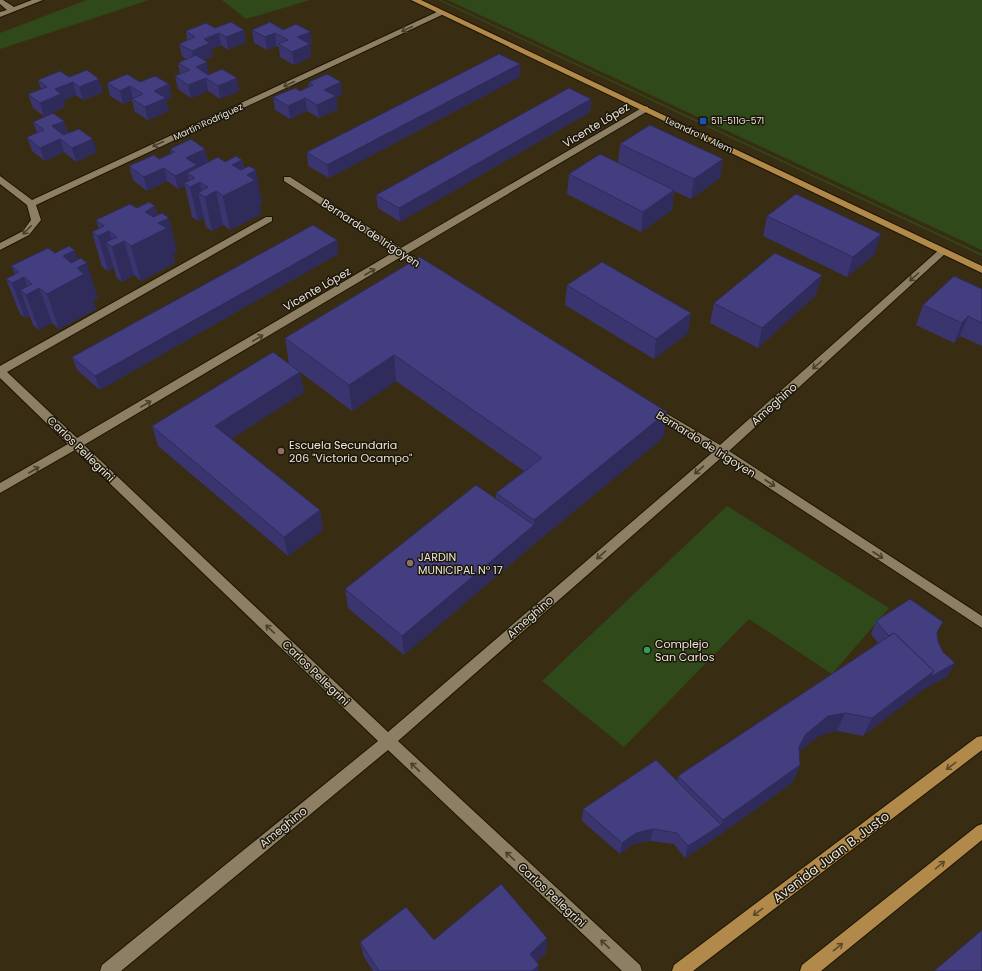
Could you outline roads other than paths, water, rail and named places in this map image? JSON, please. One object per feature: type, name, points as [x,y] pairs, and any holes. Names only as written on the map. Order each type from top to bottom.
[{"type":"main road","name":"Leandro N. Alem","points":[[415,0],[982,270]]},
{"type":"main road","name":"Avenida Juan B. Justo","points":[[680,971],[982,742]]},
{"type":"main road","points":[[808,971],[982,831]]},
{"type":"street","points":[[0,15],[40,0]]},
{"type":"street","points":[[0,2],[13,10]]},
{"type":"street","name":"Martín Rodríguez","points":[[31,204],[442,13]]},
{"type":"street","name":"Vicente López","points":[[0,490],[645,110]]},
{"type":"street","points":[[0,179],[31,204],[36,220],[26,233],[0,247]]},
{"type":"street","name":"Bernardo de Irigoyen","points":[[287,179],[435,275]]},
{"type":"street","points":[[0,371],[269,219]]},
{"type":"street","name":"Ameghino","points":[[108,971],[388,741],[721,452],[942,251]]},
{"type":"street","name":"Carlos Pellegrini","points":[[0,371],[388,741],[634,971]]},
{"type":"street","name":"Bernardo de Irigoyen","points":[[645,406],[721,452],[982,623]]},
{"type":"place","name":"511-511G-571","points":[[703,121]]},
{"type":"place","name":"Escuela Secundaria 206 \"Victoria Ocampo\"","points":[[281,451]]},
{"type":"place","name":"JARDIN MUNICIPAL N° 17","points":[[410,563]]},
{"type":"place","name":"Complejo San Carlos","points":[[647,650]]}]
